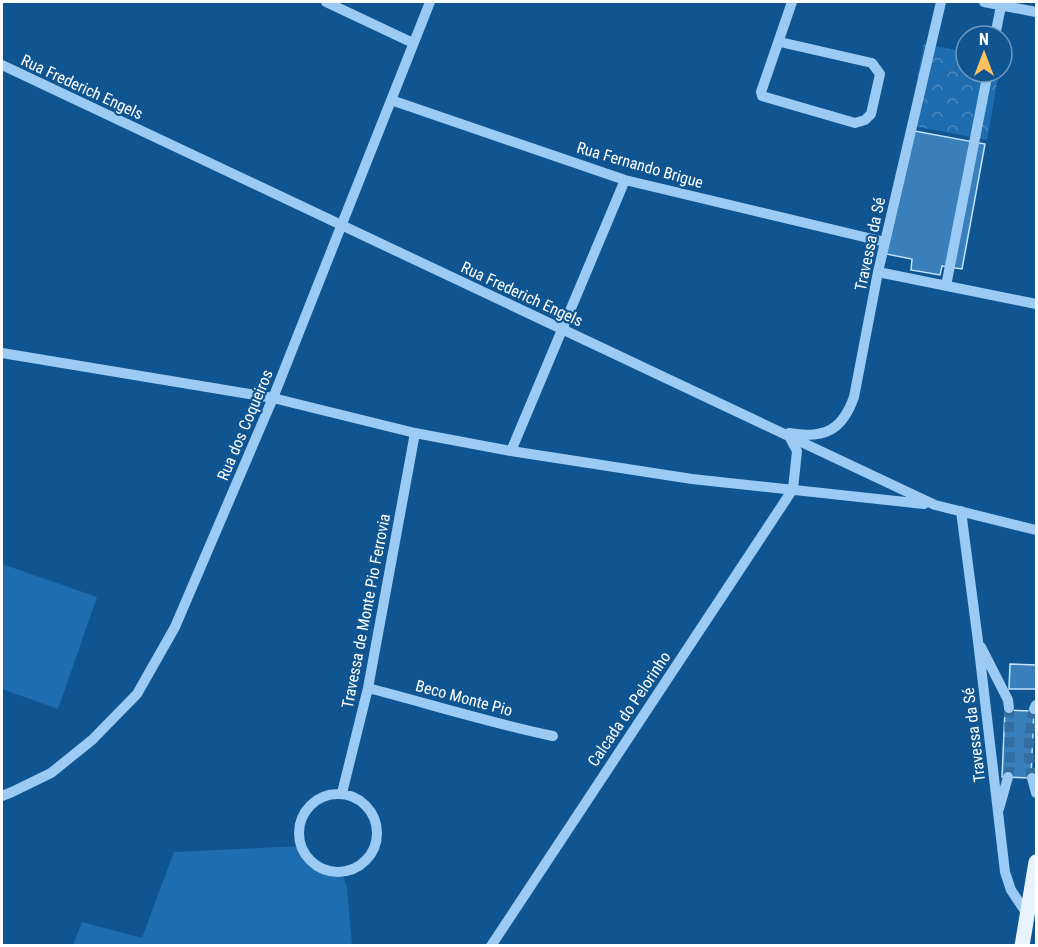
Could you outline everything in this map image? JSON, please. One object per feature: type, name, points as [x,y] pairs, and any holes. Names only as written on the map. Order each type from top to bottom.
[{"type":"main road","points":[[1022,945],[1036,864]]},
{"type":"street","points":[[326,2],[413,43]]},
{"type":"street","name":"Rua dos Coqueiros","points":[[2,796],[51,772],[92,741],[137,694],[175,627],[273,398],[430,2]]},
{"type":"street","points":[[780,42],[872,63],[880,74],[871,114],[865,120],[855,123],[762,96],[761,92],[792,2]]},
{"type":"street","name":"Travessa da Sé","points":[[775,430],[809,435],[820,434],[841,423],[849,410],[854,397],[878,272],[941,2]]},
{"type":"street","points":[[984,2],[1036,12]]},
{"type":"street","points":[[997,24],[1001,6]]},
{"type":"street","name":"Rua Frederich Engels","points":[[2,65],[935,505],[1036,530]]},
{"type":"street","points":[[946,286],[986,84]]},
{"type":"street","name":"Rua Fernando Brigue","points":[[391,100],[625,180],[885,242]]},
{"type":"street","points":[[511,451],[625,180]]},
{"type":"street","points":[[878,272],[1036,304]]},
{"type":"street","points":[[2,353],[273,398],[415,434],[511,451],[692,479],[935,505]]},
{"type":"street","name":"Travessa de Monte Pio Ferrovia","points":[[342,793],[368,688],[415,434]]},
{"type":"street","points":[[790,438],[797,451],[793,489]]},
{"type":"street","name":"Calcada do Pelorinho","points":[[490,945],[793,489]]},
{"type":"street","name":"Travessa da Sé","points":[[961,511],[1005,872],[1011,890],[1027,914]]},
{"type":"street","points":[[978,641],[1008,700],[1009,708]]},
{"type":"street","name":"Beco Monte Pio","points":[[368,688],[497,724],[553,736]]},
{"type":"street","points":[[998,811],[1008,777]]},
{"type":"street","points":[[1032,778],[1036,793]]},
{"type":"street","points":[[342,793],[355,797],[374,814],[378,826],[378,840],[374,852],[355,869],[342,873],[329,872],[316,866],[307,858],[298,833],[301,820],[312,804],[329,795],[342,793]]},
{"type":"green space","points":[[924,44],[954,50],[954,84],[997,84],[987,140],[908,125]]},
{"type":"green space","points":[[2,564],[97,597],[58,709],[2,689]]},
{"type":"green space","points":[[301,846],[317,865],[342,873],[347,888],[352,945],[73,945],[82,922],[142,938],[174,852]]},
{"type":"building","points":[[909,130],[985,144],[962,269],[942,266],[940,275],[911,270],[912,259],[886,254]]},
{"type":"building","points":[[1010,664],[1036,665],[1036,689],[1009,689]]},
{"type":"building","points":[[1005,710],[1034,711],[1031,778],[1002,777]]},
{"type":"tunnel","points":[[1008,777],[1010,768],[1009,708]]},
{"type":"tunnel","points":[[1032,778],[1029,744],[1034,709]]}]
